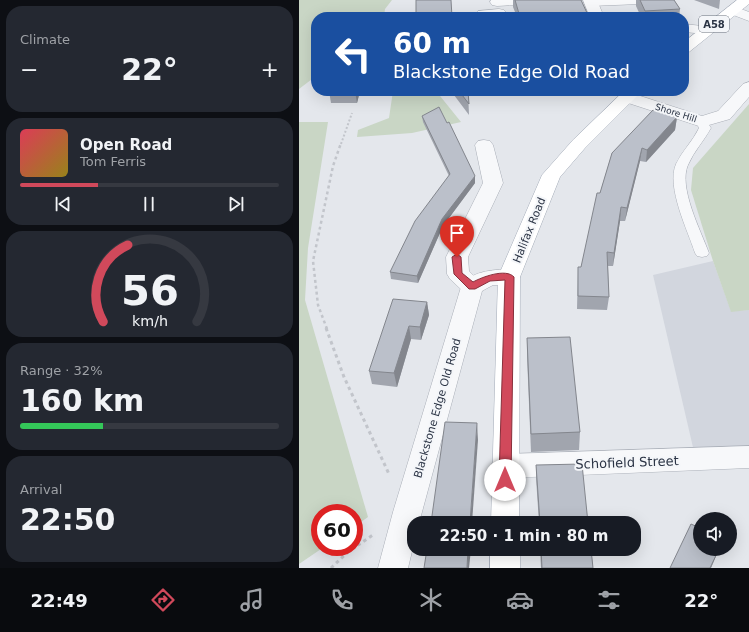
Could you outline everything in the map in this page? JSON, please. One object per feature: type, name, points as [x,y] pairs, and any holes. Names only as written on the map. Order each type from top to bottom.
[{"type":"main road","name":"A58","points":[[689,45],[745,0]]},
{"type":"main road","name":"Halifax Road","points":[[505,516],[509,277],[551,176],[579,144],[629,96]]},
{"type":"main road","points":[[505,556],[505,568]]},
{"type":"street","points":[[488,12],[498,8],[536,0]]},
{"type":"street","points":[[590,2],[595,12]]},
{"type":"street","points":[[733,10],[749,17]]},
{"type":"street","points":[[689,28],[706,30]]},
{"type":"street","points":[[702,122],[724,115],[749,87]]},
{"type":"street","name":"Shore Hill","points":[[636,96],[702,122]]},
{"type":"street","points":[[484,145],[493,183],[457,257],[458,274],[472,287],[489,278],[509,277]]},
{"type":"street","name":"Blackstone Edge Old Road","points":[[393,568],[407,512],[472,287]]},
{"type":"street","name":"Schofield Street","points":[[505,466],[749,457]]},
{"type":"lane","points":[[590,2],[665,0]]},
{"type":"lane","points":[[702,122],[705,128],[702,136],[679,170],[679,186],[702,253]]},
{"type":"path","points":[[352,113],[333,166],[313,261],[318,304],[344,377],[407,512]]},
{"type":"path","points":[[331,568],[344,556]]},
{"type":"shaded area","points":[[713,261],[731,311],[749,310],[749,459],[695,456],[653,275]]},
{"type":"green space","points":[[299,0],[392,0],[385,9],[385,12],[311,12],[311,80],[299,89]]},
{"type":"green space","points":[[392,96],[440,96],[461,122],[412,133],[357,137],[358,130],[389,118]]},
{"type":"green space","points":[[749,104],[749,310],[731,312],[713,261],[691,190],[693,168]]},
{"type":"green space","points":[[299,122],[328,122],[308,248],[305,300],[368,517],[363,521],[363,504],[311,504],[311,556],[299,564]]},
{"type":"building","points":[[416,0],[451,0],[452,12],[416,12]]},
{"type":"building","points":[[515,0],[581,0],[587,12],[519,12]]},
{"type":"building","points":[[640,0],[674,0],[680,9],[645,11]]},
{"type":"building","points":[[463,96],[468,96],[469,104]]},
{"type":"building","points":[[439,107],[447,123],[449,122],[475,176],[442,219],[417,276],[390,272],[415,221],[450,174],[422,116]]},
{"type":"building","points":[[653,110],[677,117],[647,150],[642,148],[627,208],[621,207],[614,253],[607,252],[609,297],[578,296],[578,267],[581,267],[597,193],[600,193],[612,153]]},
{"type":"building","points":[[393,299],[427,302],[420,327],[409,326],[394,373],[369,371]]},
{"type":"building","points":[[570,337],[580,432],[531,434],[527,338]]},
{"type":"building","points":[[445,422],[477,423],[470,516],[432,516]]},
{"type":"building","points":[[582,464],[587,516],[540,516],[536,465]]},
{"type":"building","points":[[691,524],[693,525],[693,556],[716,556],[710,568],[670,568]]},
{"type":"building","points":[[426,556],[468,556],[467,568],[424,568]]},
{"type":"building","points":[[541,556],[592,556],[593,568],[542,568]]},
{"type":"route","points":[[457,257],[458,274],[472,287],[489,278],[509,277],[505,480]]}]
